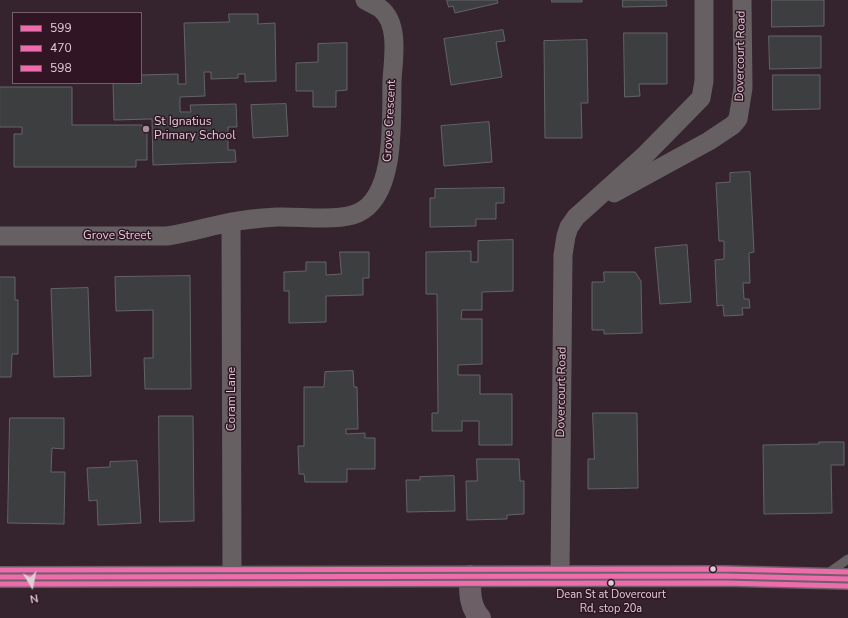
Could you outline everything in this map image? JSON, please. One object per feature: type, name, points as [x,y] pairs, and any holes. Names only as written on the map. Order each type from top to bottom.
[{"type":"main road","points":[[470,576],[473,609],[480,618]]},
{"type":"main road","points":[[0,577],[724,576],[848,579]]},
{"type":"street","name":"Grove Crescent","points":[[232,222],[279,217],[340,217],[358,213],[371,205],[380,191],[387,170],[391,141],[393,37],[391,26],[382,9],[365,0]]},
{"type":"street","name":"Dovercourt Road","points":[[560,576],[563,255],[565,240],[569,226],[579,213],[646,154],[701,98],[704,81],[704,0]]},
{"type":"street","name":"Dovercourt Road","points":[[579,213],[709,141],[736,122],[739,116],[742,95],[742,0]]},
{"type":"street","name":"Grove Street","points":[[0,236],[167,236],[189,233],[232,222]]},
{"type":"street","name":"Coram Lane","points":[[232,222],[232,577]]},
{"type":"lane","points":[[820,578],[848,559]]},
{"type":"building","points":[[447,0],[497,0],[498,3],[455,13],[453,6],[449,7]]},
{"type":"building","points":[[552,0],[582,0],[582,2],[552,2]]},
{"type":"building","points":[[623,0],[666,0],[667,6],[623,7]]},
{"type":"building","points":[[772,0],[824,0],[824,26],[772,27]]},
{"type":"building","points":[[229,14],[258,14],[258,24],[275,23],[276,81],[245,82],[245,74],[238,74],[238,78],[211,79],[211,72],[204,72],[205,96],[180,97],[180,112],[191,112],[190,105],[236,104],[237,127],[228,127],[228,150],[235,150],[236,162],[153,165],[152,119],[114,120],[113,84],[142,84],[142,75],[178,74],[178,84],[186,84],[184,23],[229,22]]},
{"type":"building","points":[[503,30],[505,41],[496,42],[502,77],[451,85],[444,39]]},
{"type":"building","points":[[624,33],[667,33],[667,84],[639,84],[640,96],[625,97]]},
{"type":"building","points":[[769,36],[821,36],[821,68],[770,69]]},
{"type":"building","points":[[587,40],[588,103],[581,103],[582,138],[545,138],[544,41]]},
{"type":"building","points":[[347,43],[347,90],[336,91],[336,107],[313,107],[313,91],[296,91],[296,63],[318,62],[318,44]]},
{"type":"building","points":[[773,75],[820,75],[820,109],[773,110]]},
{"type":"building","points":[[0,87],[72,87],[72,125],[142,125],[142,132],[147,133],[147,160],[136,160],[136,167],[14,167],[14,134],[22,134],[22,127],[0,127]]},
{"type":"building","points":[[286,104],[288,136],[253,138],[251,105]]},
{"type":"building","points":[[489,122],[492,162],[444,166],[441,126]]},
{"type":"building","points":[[750,172],[754,252],[749,253],[750,283],[743,283],[744,299],[749,299],[750,308],[742,308],[743,315],[724,316],[723,305],[717,306],[715,260],[724,259],[724,241],[719,241],[716,183],[730,182],[730,173]]},
{"type":"building","points":[[504,188],[504,203],[496,203],[496,219],[476,219],[476,226],[430,227],[430,198],[435,198],[435,189]]},
{"type":"building","points":[[513,240],[513,291],[482,292],[482,310],[462,310],[461,319],[482,319],[482,364],[458,365],[458,375],[480,375],[480,394],[512,394],[512,445],[479,445],[479,421],[462,421],[462,431],[432,431],[432,413],[438,413],[437,294],[426,294],[426,252],[471,251],[471,262],[478,262],[478,241]]},
{"type":"building","points":[[687,245],[691,302],[660,304],[655,248]]},
{"type":"building","points":[[340,252],[369,252],[369,278],[363,278],[363,295],[326,296],[326,322],[289,323],[289,291],[284,291],[284,272],[306,271],[306,262],[326,262],[326,275],[341,274]]},
{"type":"building","points":[[604,272],[635,272],[641,281],[642,333],[604,334],[604,330],[592,330],[592,282],[604,282]]},
{"type":"building","points":[[190,276],[191,389],[145,389],[144,358],[153,358],[153,310],[116,311],[115,277]]},
{"type":"building","points":[[0,277],[15,277],[15,300],[18,300],[18,354],[12,354],[11,377],[0,377]]},
{"type":"building","points":[[88,288],[91,376],[54,377],[51,289]]},
{"type":"building","points":[[353,371],[354,387],[357,387],[358,429],[346,429],[346,434],[365,433],[365,438],[375,438],[375,469],[347,469],[347,482],[305,482],[304,474],[299,474],[298,446],[304,446],[304,387],[324,387],[325,372]]},
{"type":"building","points":[[593,413],[637,413],[638,488],[588,489],[588,459],[594,459]]},
{"type":"building","points":[[159,416],[193,416],[194,521],[160,522]]},
{"type":"building","points":[[10,418],[64,418],[64,449],[52,448],[51,472],[65,472],[64,524],[8,523]]},
{"type":"building","points":[[819,442],[844,442],[844,465],[831,465],[832,513],[764,514],[763,445],[819,444]]},
{"type":"building","points":[[477,459],[519,459],[520,481],[524,481],[524,514],[507,515],[507,519],[467,520],[466,481],[477,481]]},
{"type":"building","points":[[137,461],[141,523],[98,525],[97,500],[89,501],[87,468],[110,467],[110,462]]},
{"type":"building","points":[[454,476],[455,511],[407,512],[406,480],[420,480],[420,477]]},
{"type":"transit line","name":"598","points":[[0,570],[724,569],[848,572]]},
{"type":"transit line","name":"599","points":[[0,577],[724,576],[848,579]]},
{"type":"transit line","name":"470","points":[[0,584],[724,583],[848,586]]},
{"type":"place","name":"St Ignatius Primary School","points":[[146,129]]},
{"type":"place","name":"Dean St at Dovercourt Rd, stop 20a","points":[[611,583]]}]
